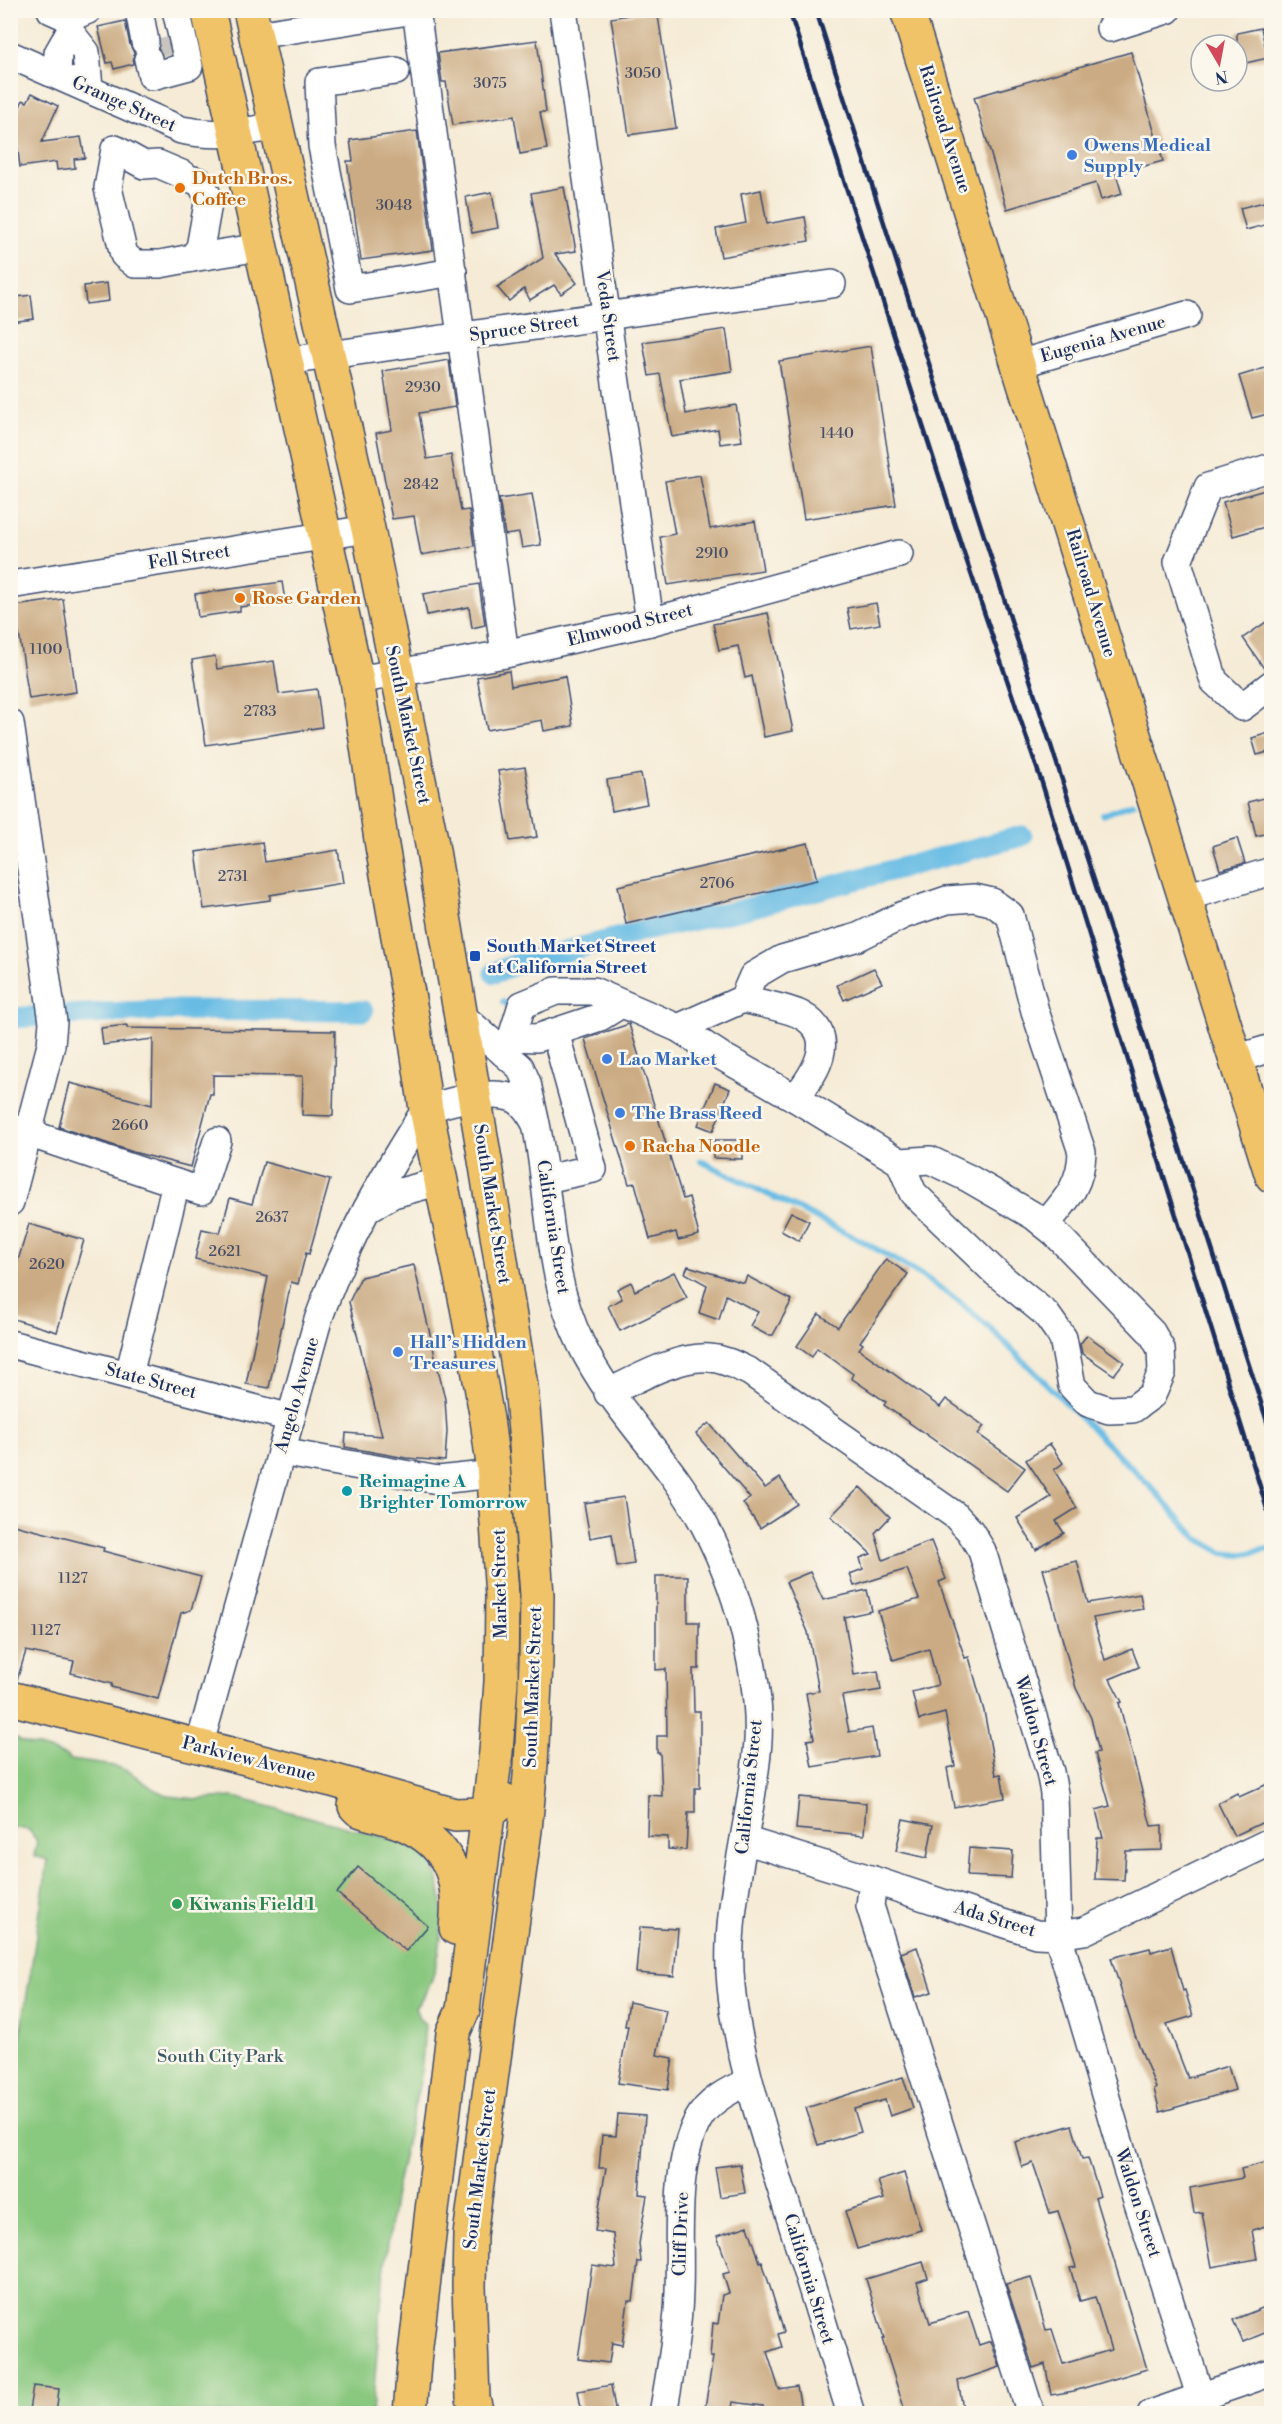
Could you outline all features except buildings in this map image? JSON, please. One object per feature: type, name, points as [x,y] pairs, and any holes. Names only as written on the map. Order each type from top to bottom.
[{"type":"main road","points":[[208,10],[357,680],[426,1109]]},
{"type":"main road","name":"Railroad Avenue","points":[[907,10],[1272,1176]]},
{"type":"main road","name":"South Market Street","points":[[253,23],[368,529],[431,839],[462,1016],[521,1386],[537,1594],[536,1663],[525,1830],[470,2235],[469,2286],[474,2408]]},
{"type":"main road","name":"Market Street","points":[[426,1109],[485,1408],[494,1474],[501,1554],[502,1639],[496,1752],[488,1811]]},
{"type":"main road","name":"Parkview Avenue","points":[[10,1698],[332,1780],[455,1815],[472,1816],[488,1811]]},
{"type":"main road","points":[[488,1811],[499,1805],[531,1765]]},
{"type":"main road","points":[[332,1780],[359,1810],[411,1827],[426,1837],[437,1847],[451,1867],[459,1902],[447,2010],[453,2033]]},
{"type":"main road","points":[[488,1811],[502,1841],[506,1858],[489,1979],[501,2008]]},
{"type":"main road","points":[[410,2414],[453,2033],[463,2010],[488,1811]]},
{"type":"main road","points":[[388,2414],[392,2394],[399,2381],[414,2363]]},
{"type":"street","points":[[139,10],[159,53],[189,66],[176,10]]},
{"type":"street","points":[[158,10],[159,53],[140,112],[116,149],[108,188],[118,238],[124,255],[135,264],[160,264],[261,247]]},
{"type":"street","points":[[253,23],[415,10],[505,654]]},
{"type":"street","name":"Veda Street","points":[[563,10],[650,622]]},
{"type":"street","points":[[1110,28],[1167,10]]},
{"type":"street","points":[[57,75],[58,53],[69,18]]},
{"type":"street","points":[[69,18],[86,52],[89,89]]},
{"type":"street","name":"Grange Street","points":[[10,55],[181,130],[204,134],[235,135],[276,126]]},
{"type":"street","points":[[396,71],[319,81],[322,146],[350,289],[453,272]]},
{"type":"street","points":[[116,149],[144,165],[159,164],[200,182],[209,198],[200,248],[192,258]]},
{"type":"street","name":"Spruce Street","points":[[286,361],[832,284]]},
{"type":"street","name":"Eugenia Avenue","points":[[1019,364],[1187,315]]},
{"type":"street","points":[[1272,467],[1208,487],[1178,562],[1214,681],[1242,707],[1272,684]]},
{"type":"street","name":"Fell Street","points":[[10,585],[368,529]]},
{"type":"street","name":"Elmwood Street","points":[[357,680],[505,654],[650,622],[899,554]]},
{"type":"street","points":[[10,723],[53,1015],[51,1045],[28,1133],[14,1174],[10,1202]]},
{"type":"street","points":[[1186,897],[1272,871]]},
{"type":"street","points":[[743,999],[753,976],[782,959],[858,937],[903,915],[947,900],[974,898],[992,902],[1010,915],[1035,1011],[1082,1152],[1082,1166],[1075,1189],[1045,1225]]},
{"type":"street","points":[[508,1045],[522,1005],[556,991],[593,990],[678,1028],[900,1162],[930,1160],[996,1193],[1045,1225],[1152,1333],[1161,1349],[1162,1372],[1152,1395],[1133,1409],[1109,1410],[1088,1403],[1072,1386],[1063,1338],[1046,1314],[996,1273],[913,1193],[900,1162]]},
{"type":"street","points":[[678,1028],[743,999],[801,1015],[816,1027],[821,1042],[821,1058],[811,1079],[795,1098]]},
{"type":"street","points":[[508,1045],[600,1017],[621,1004]]},
{"type":"street","name":"California Street","points":[[462,1016],[508,1045],[524,1075],[536,1124],[558,1277],[568,1312],[582,1347],[608,1393],[675,1478],[695,1509],[716,1549],[737,1604],[756,1687],[758,1744],[733,1915],[730,1974],[748,2082],[851,2414]]},
{"type":"street","points":[[545,1179],[593,1169],[555,1032]]},
{"type":"street","points":[[1236,1059],[1272,1048]]},
{"type":"street","points":[[426,1109],[474,1096],[499,1096],[514,1099],[526,1108],[536,1124]]},
{"type":"street","name":"Angelo Avenue","points":[[199,1747],[326,1299],[367,1209],[426,1109]]},
{"type":"street","points":[[28,1133],[201,1191],[217,1141]]},
{"type":"street","points":[[367,1209],[393,1194],[441,1181]]},
{"type":"street","points":[[129,1375],[176,1184]]},
{"type":"street","name":"State Street","points":[[10,1344],[291,1418]]},
{"type":"street","name":"Waldon Street","points":[[608,1393],[685,1360],[699,1358],[722,1360],[750,1372],[956,1516],[970,1531],[982,1551],[1050,1772],[1054,1793],[1058,1935],[1127,2169],[1204,2406]]},
{"type":"street","points":[[281,1452],[438,1480],[494,1474]]},
{"type":"street","name":"Ada Street","points":[[744,1840],[1036,1934],[1058,1935],[1083,1930],[1272,1841]]},
{"type":"street","points":[[873,1880],[870,1906],[1031,2414]]},
{"type":"street","name":"Cliff Drive","points":[[663,2414],[677,2320],[684,2157],[699,2118],[711,2104],[729,2090],[748,2082]]},
{"type":"street","points":[[1151,2414],[1204,2406],[1223,2388],[1272,2372]]},
{"type":"green space","name":"South City Park","points":[[10,1735],[22,1742],[65,1755],[71,1760],[114,1766],[130,1772],[168,1796],[197,1799],[234,1797],[401,1842],[413,1848],[431,1864],[440,1888],[441,1934],[432,1980],[415,2008],[419,2018],[425,2024],[421,2076],[394,2198],[383,2281],[372,2413],[11,2413],[11,2096],[48,1860],[34,1856],[37,1841],[29,1830],[11,1827]]},
{"type":"waterway","points":[[1103,815],[1133,803]]},
{"type":"waterway","points":[[494,973],[516,964],[648,930],[741,910],[1022,836]]},
{"type":"waterway","points":[[503,1002],[513,1008]]},
{"type":"waterway","points":[[66,1015],[167,1010],[363,1011]]},
{"type":"waterway","points":[[10,1018],[43,1016]]},
{"type":"waterway","points":[[701,1161],[866,1243],[923,1276],[961,1303],[991,1329],[1150,1486],[1197,1538],[1223,1553],[1240,1555],[1268,1549]]},
{"type":"tunnel","points":[[164,38],[168,55]]},
{"type":"railway","points":[[789,10],[962,547],[1042,783],[1272,1525]]},
{"type":"railway","points":[[816,10],[1272,1437]]},
{"type":"place","name":"Owens Medical Supply","points":[[1072,155]]},
{"type":"place","name":"Dutch Bros. Coffee","points":[[180,188]]},
{"type":"place","name":"Rose Garden","points":[[240,598]]},
{"type":"place","name":"South Market Street at California Street","points":[[475,956]]},
{"type":"place","name":"Lao Market","points":[[607,1059]]},
{"type":"place","name":"The Brass Reed","points":[[620,1113]]},
{"type":"place","name":"Racha Noodle","points":[[630,1146]]},
{"type":"place","name":"Hall’s Hidden Treasures","points":[[398,1352]]},
{"type":"place","name":"Reimagine A Brighter Tomorrow","points":[[347,1491]]},
{"type":"place","name":"Kiwanis Field 1","points":[[177,1904]]}]
